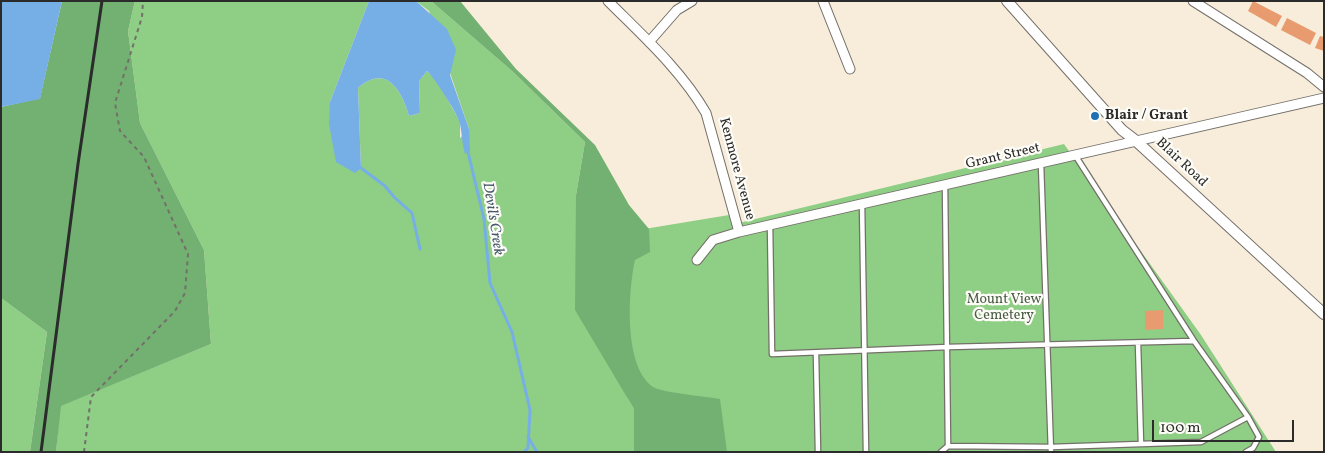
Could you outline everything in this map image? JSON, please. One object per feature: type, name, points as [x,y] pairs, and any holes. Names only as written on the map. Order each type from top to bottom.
[{"type":"street","name":"Kenmore Avenue","points":[[608,1],[681,76],[706,113],[739,232]]},
{"type":"street","points":[[649,42],[677,10],[692,1]]},
{"type":"street","points":[[823,1],[850,69]]},
{"type":"street","name":"Blair Road","points":[[1007,1],[1122,130],[1324,314]]},
{"type":"street","points":[[1193,1],[1307,73],[1324,87]]},
{"type":"street","name":"Grant Street","points":[[697,260],[713,240],[739,232],[1324,98]]},
{"type":"lane","points":[[1075,154],[1194,341],[1248,416],[1258,437],[1253,448],[1246,452]]},
{"type":"lane","points":[[1041,162],[1051,449]]},
{"type":"lane","points":[[945,184],[948,446]]},
{"type":"lane","points":[[862,203],[866,452]]},
{"type":"lane","points":[[770,224],[772,354],[816,354],[948,347],[1194,341]]},
{"type":"lane","points":[[1138,343],[1140,444]]},
{"type":"lane","points":[[816,354],[818,452]]},
{"type":"lane","points":[[941,452],[948,446],[1051,449],[1201,442],[1248,416]]},
{"type":"path","points":[[84,452],[91,397],[175,311],[185,293],[188,254],[162,192],[144,157],[120,131],[115,103],[142,17],[143,1]]},
{"type":"green space","points":[[62,1],[135,1],[128,31],[140,123],[204,250],[211,344],[61,406],[56,452],[30,452],[47,332],[1,298],[1,107],[40,98]]},
{"type":"green space","name":"Mount View Cemetery","points":[[135,1],[369,1],[330,102],[361,168],[358,88],[368,81],[377,78],[391,83],[402,97],[409,116],[420,113],[419,81],[427,71],[438,82],[460,122],[460,138],[469,129],[429,11],[416,1],[431,1],[512,71],[585,142],[576,195],[608,235],[735,214],[739,223],[1064,144],[1201,335],[1276,452],[723,452],[627,397],[634,409],[634,452],[56,452],[60,406],[211,344],[204,250],[140,123],[128,31]]},
{"type":"green space","points":[[431,1],[460,1],[516,69],[595,145],[629,205],[649,229],[650,252],[635,260],[631,291],[630,329],[637,365],[645,379],[659,390],[720,399],[727,452],[634,452],[634,409],[575,310],[576,195],[585,142],[512,71]]},
{"type":"green space","points":[[1,298],[47,332],[30,452],[1,452]]},
{"type":"water","points":[[1,1],[62,1],[40,99],[1,107]]},
{"type":"water","points":[[369,1],[416,1],[447,29],[456,50],[450,75],[469,129],[470,151],[465,154],[459,120],[446,97],[427,71],[419,81],[420,113],[409,116],[397,89],[384,79],[377,78],[368,81],[358,88],[361,168],[355,173],[336,162],[329,124],[330,102]]},
{"type":"building","points":[[1253,1],[1282,16],[1276,27],[1248,11]]},
{"type":"building","points":[[1287,18],[1316,33],[1310,45],[1281,30]]},
{"type":"building","points":[[1320,36],[1324,37],[1324,51],[1315,48]]},
{"type":"building","points":[[1163,310],[1163,329],[1145,330],[1145,311]]},
{"type":"waterway","name":"Devil's Creek","points":[[467,148],[484,219],[490,283],[512,332],[530,410],[528,448],[524,452]]},
{"type":"waterway","points":[[361,168],[385,186],[412,213],[420,249]]},
{"type":"waterway","points":[[528,437],[537,452]]},
{"type":"railway","points":[[41,452],[78,164],[102,1]]},
{"type":"place","name":"Blair / Grant","points":[[1095,116]]}]
